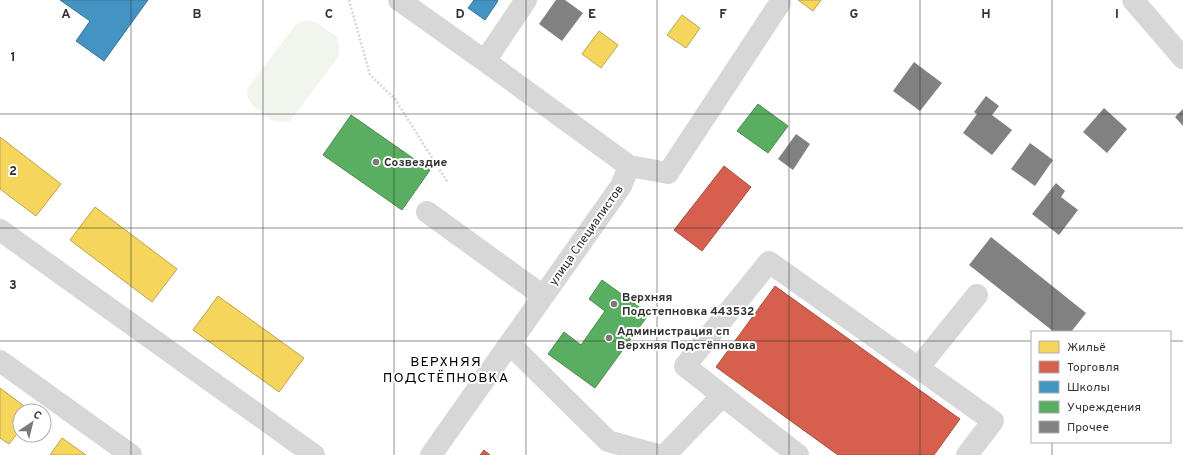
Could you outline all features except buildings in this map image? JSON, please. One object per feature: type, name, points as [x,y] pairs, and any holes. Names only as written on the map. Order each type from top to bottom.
[{"type":"street","points":[[399,0],[629,166],[668,173],[780,3]]},
{"type":"street","points":[[1133,0],[1183,58]]},
{"type":"street","points":[[485,61],[520,2]]},
{"type":"street","name":"улица Специалистов","points":[[431,455],[621,186],[629,166]]},
{"type":"street","points":[[428,212],[544,296]]},
{"type":"street","points":[[0,230],[314,455]]},
{"type":"street","points":[[798,455],[685,366],[769,262],[993,421],[966,455]]},
{"type":"street","points":[[918,368],[977,295]]},
{"type":"street","points":[[510,344],[605,448],[658,455]]},
{"type":"street","points":[[0,361],[131,455]]},
{"type":"street","points":[[665,455],[722,396]]},
{"type":"path","points":[[349,0],[370,75],[395,99],[448,183]]},
{"type":"shaded area","points":[[306,20],[316,22],[337,37],[339,56],[290,121],[282,122],[271,120],[253,106],[248,98],[247,89],[296,24]]},
{"type":"place","name":"Созвездие","points":[[376,162]]},
{"type":"place","name":"Верхняя Подстепновка 443532","points":[[614,304]]},
{"type":"place","name":"Администрация сп Верхняя Подстёпновка","points":[[609,338]]},
{"type":"district","name":"ВЕРХНЯЯ ПОДСТЁПНОВКА","points":[[446,370]]}]
